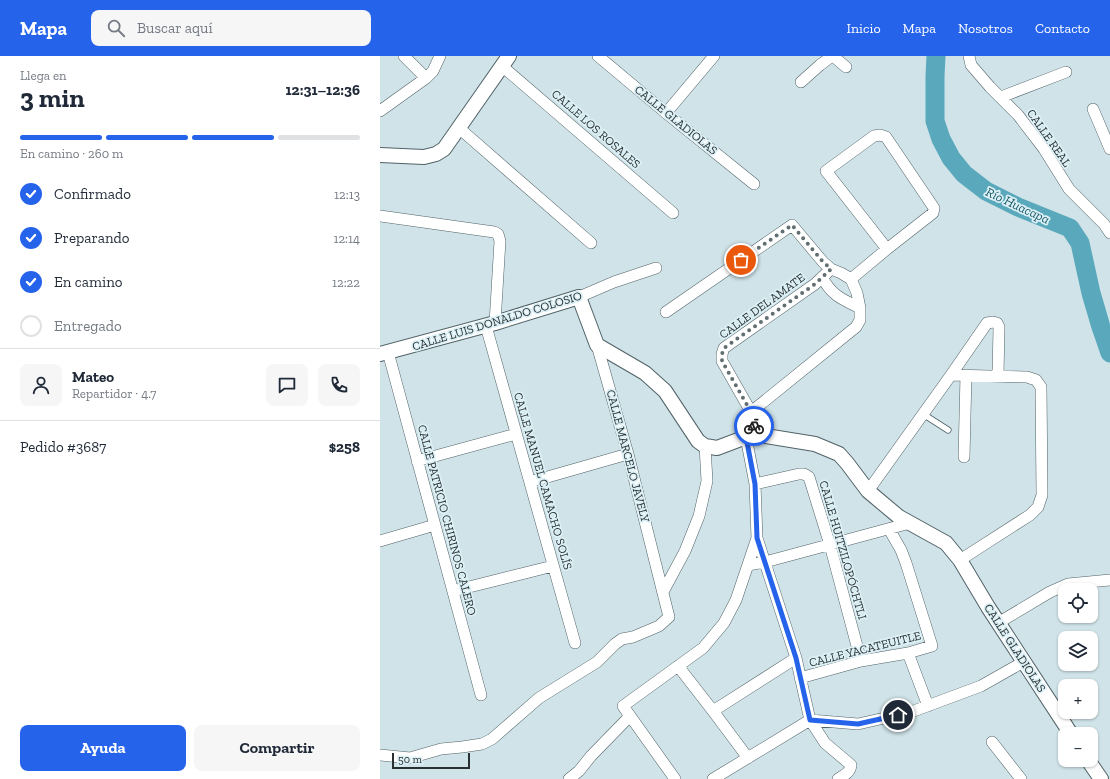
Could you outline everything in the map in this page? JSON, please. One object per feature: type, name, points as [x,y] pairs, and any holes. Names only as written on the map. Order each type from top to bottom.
[{"type":"street","points":[[404,56],[426,78]]},
{"type":"street","points":[[380,111],[426,78],[433,71],[440,56]]},
{"type":"street","name":"CALLE GLADIOLAS","points":[[598,56],[754,184]]},
{"type":"street","points":[[666,113],[713,56]]},
{"type":"street","points":[[801,82],[832,56],[846,67]]},
{"type":"street","name":"CALLE REAL","points":[[969,56],[971,65],[1018,115],[1044,149],[1069,190],[1108,226]]},
{"type":"street","points":[[380,155],[424,157],[436,154],[444,149],[505,61]]},
{"type":"street","name":"CALLE LOS ROSALES","points":[[505,61],[674,213]]},
{"type":"street","points":[[1001,97],[1066,72]]},
{"type":"street","points":[[1093,109],[1110,149]]},
{"type":"street","points":[[459,128],[591,243]]},
{"type":"street","points":[[851,279],[933,213],[934,208],[886,138],[880,135],[874,136],[826,171],[887,249]]},
{"type":"street","name":"CALLE MANUEL CAMACHO SOLÍS","points":[[380,216],[494,232],[498,234],[500,241],[491,324],[516,434],[575,643]]},
{"type":"street","points":[[666,312],[792,225],[823,262],[831,269],[851,279],[857,293],[860,308],[860,320],[856,327],[751,412]]},
{"type":"street","name":"CALLE LUIS DONALDO COLOSIO","points":[[384,353],[579,298],[614,282],[656,268]]},
{"type":"street","name":"CALLE DEL AMATE","points":[[757,538],[755,484],[750,436],[754,422],[751,412],[722,361],[722,354],[724,348],[815,284],[831,269]]},
{"type":"street","points":[[822,277],[828,288],[834,294],[860,308]]},
{"type":"street","name":"CALLE MARCELO JAVELY","points":[[380,755],[410,758],[441,749],[482,744],[492,739],[539,698],[597,662],[622,639],[633,637],[660,626],[669,617],[628,454],[597,345],[579,298]]},
{"type":"street","points":[[868,491],[987,323],[992,322],[997,323],[999,327],[998,375]]},
{"type":"street","points":[[597,345],[646,373],[665,391],[698,441],[705,446],[717,448],[750,436]]},
{"type":"street","name":"CALLE PATRICIO CHIRINOS CALERO","points":[[384,353],[418,461],[481,695]]},
{"type":"street","points":[[951,375],[998,375],[1027,377],[1036,380],[1041,387],[1042,495],[1038,507],[1030,515],[960,560]]},
{"type":"street","points":[[964,457],[966,375]]},
{"type":"street","points":[[418,461],[516,434]]},
{"type":"street","name":"CALLE GLADIOLAS","points":[[750,436],[815,444],[839,454],[868,491],[899,517],[946,543],[960,560],[998,623],[1067,727]]},
{"type":"street","points":[[663,592],[686,551],[700,516],[707,481],[705,446]]},
{"type":"street","points":[[530,482],[628,454]]},
{"type":"street","name":"CALLE HUITZILOPÓCHTLI","points":[[755,484],[799,474],[804,474],[809,478],[830,545],[861,661]]},
{"type":"street","points":[[748,565],[765,562],[910,523]]},
{"type":"street","points":[[380,540],[435,525]]},
{"type":"street","name":"CALLE YACATEUITLE","points":[[800,678],[861,661],[908,653],[932,646],[906,563],[901,550],[889,529]]},
{"type":"street","points":[[757,538],[796,658],[810,720],[825,743],[851,765],[851,769],[838,779]]},
{"type":"street","points":[[675,779],[623,706],[703,648],[724,623],[736,600],[757,538]]},
{"type":"street","points":[[453,591],[553,566]]},
{"type":"street","points":[[998,623],[1050,592],[1068,584],[1110,580]]},
{"type":"street","points":[[908,653],[928,706]]},
{"type":"street","points":[[713,711],[796,658]]},
{"type":"street","points":[[713,779],[810,720],[858,724],[911,712],[981,686],[1025,662]]},
{"type":"street","points":[[678,666],[748,758]]},
{"type":"street","points":[[569,779],[582,775],[591,756],[630,716]]},
{"type":"street","points":[[992,742],[1021,779]]},
{"type":"street","points":[[1093,767],[1101,779]]},
{"type":"lane","points":[[923,414],[948,430]]},
{"type":"waterway","name":"Río Huacapa","points":[[936,56],[935,121],[941,139],[951,158],[964,174],[986,191],[1018,207],[1070,228],[1080,243],[1091,293],[1110,353]]},
{"type":"way so far","points":[[741,260],[792,225],[823,262],[831,269],[815,284],[724,348],[722,361],[751,412],[754,426]]},
{"type":"route","points":[[754,426],[754,434],[746,437],[755,484],[757,538],[796,658],[810,720],[858,724],[898,715]]}]
